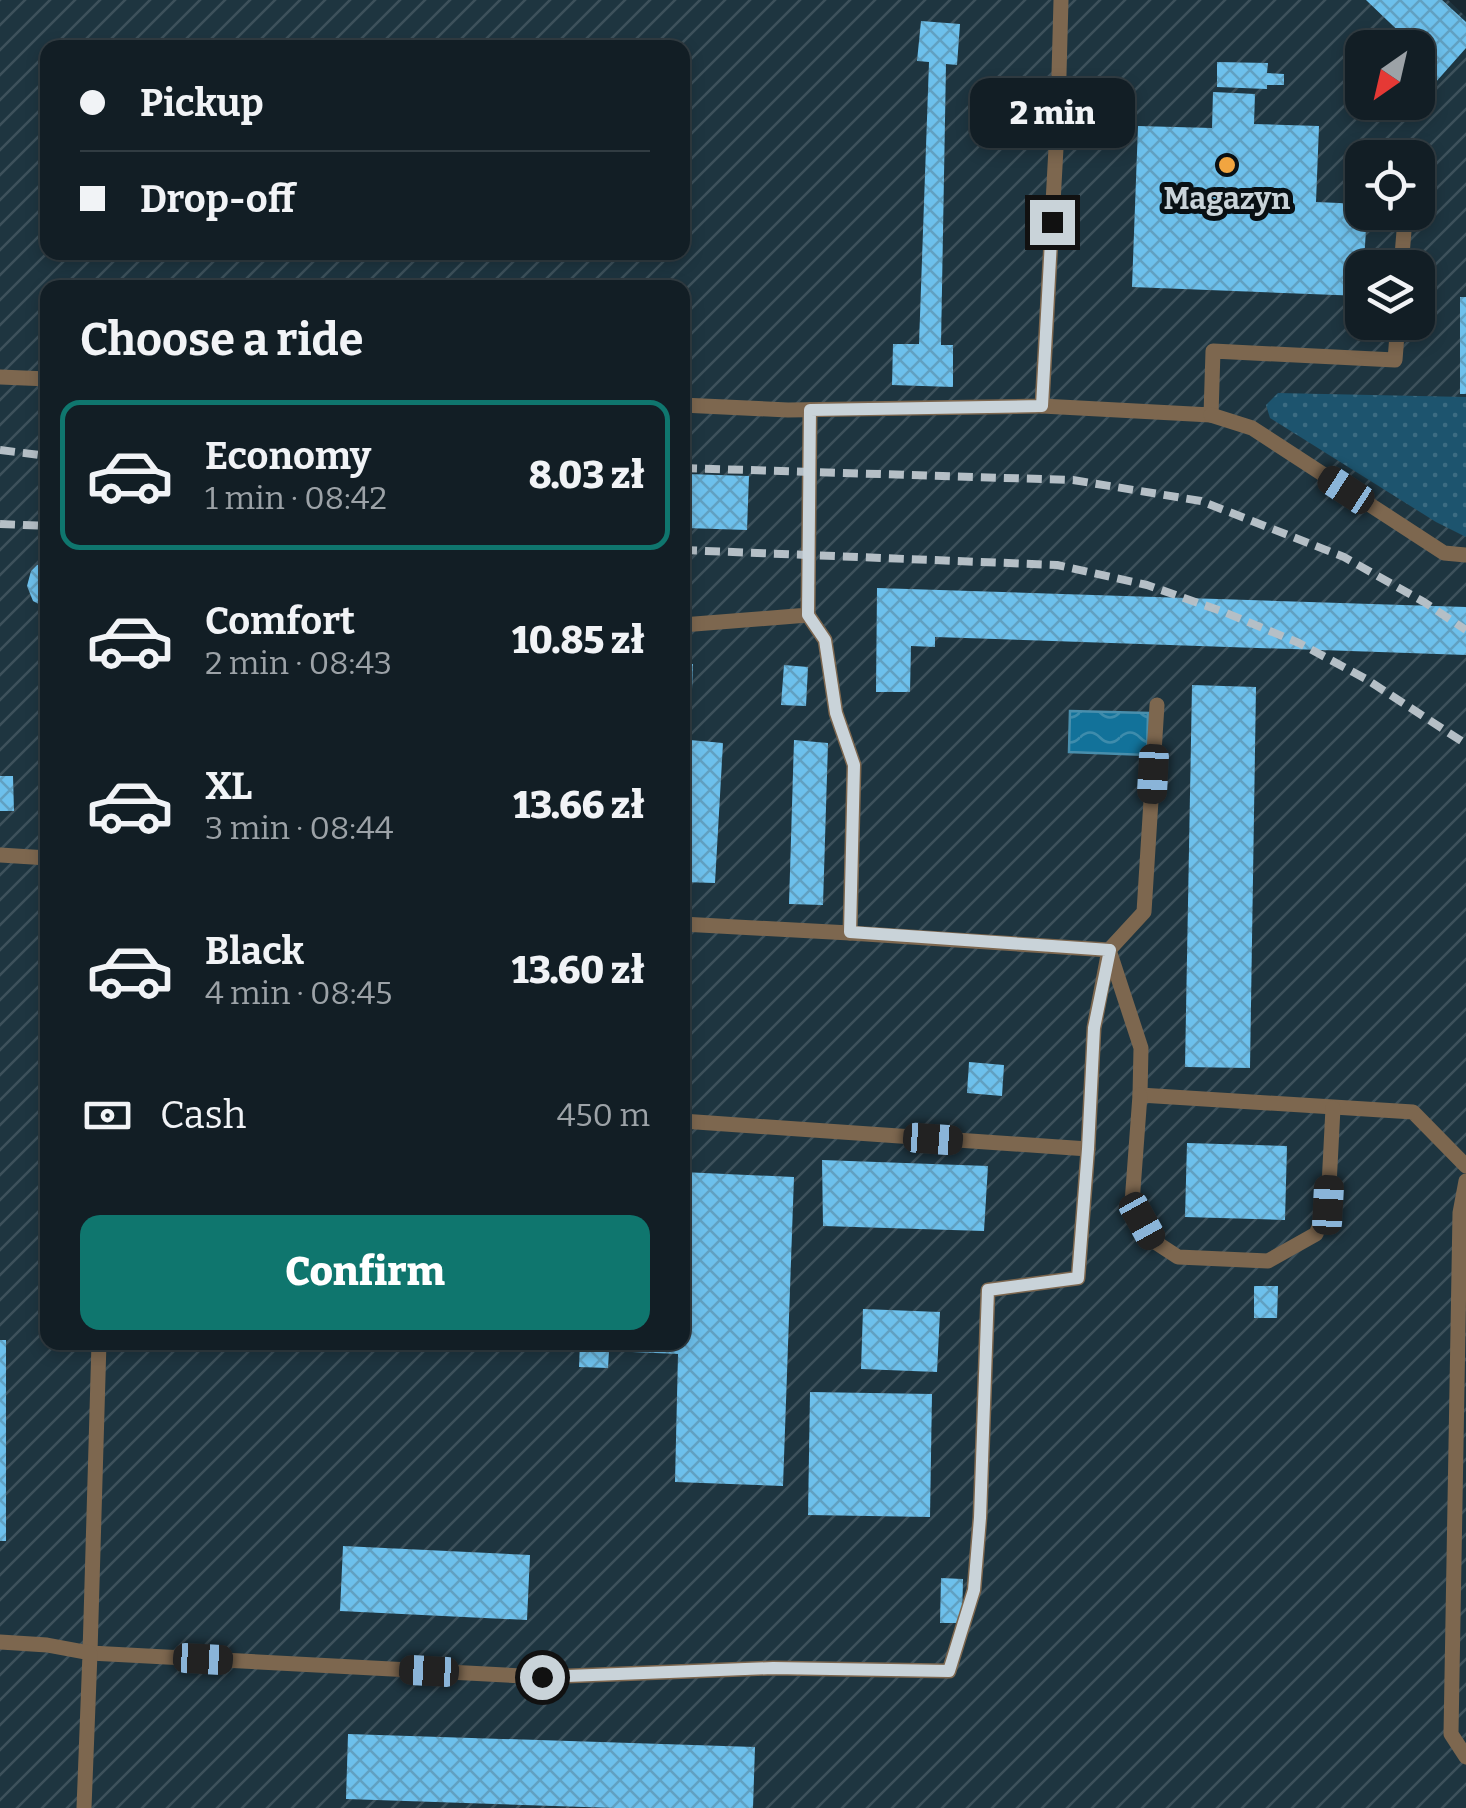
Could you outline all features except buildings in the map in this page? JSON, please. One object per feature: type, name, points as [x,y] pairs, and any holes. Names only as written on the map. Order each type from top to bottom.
[{"type":"lane","points":[[1042,406],[1062,0]]},
{"type":"lane","points":[[1403,250],[1404,231]]},
{"type":"lane","points":[[1212,415],[1212,351],[1395,360],[1397,340]]},
{"type":"lane","points":[[0,377],[40,379]]},
{"type":"lane","points":[[690,406],[810,410],[1042,406],[1212,415],[1252,428],[1444,553],[1466,554]]},
{"type":"lane","points":[[810,410],[808,615],[825,640],[836,713],[854,765],[850,932]]},
{"type":"lane","points":[[690,624],[808,615]]},
{"type":"lane","points":[[0,1642],[90,1653],[542,1677],[773,1668],[949,1671],[974,1590],[988,1290],[1078,1278],[1094,1028],[1110,950],[1144,912],[1157,704]]},
{"type":"lane","points":[[0,855],[40,858]]},
{"type":"lane","points":[[690,924],[1110,950]]},
{"type":"lane","points":[[1110,950],[1141,1048],[1132,1202],[1152,1240],[1178,1257],[1268,1261],[1316,1234],[1328,1205],[1333,1108]]},
{"type":"lane","points":[[1140,1095],[1413,1112],[1466,1166]]},
{"type":"lane","points":[[690,1122],[1088,1149]]},
{"type":"lane","points":[[1466,1182],[1460,1213],[1451,1734],[1466,1757]]},
{"type":"lane","points":[[84,1808],[98,1350]]},
{"type":"shaded area","points":[[0,0],[1448,0],[1466,17],[1466,1808],[0,1808]]},
{"type":"shaded area","points":[[1278,393],[1466,397],[1466,537],[1270,418],[1266,405]]},
{"type":"water","points":[[1070,711],[1148,713],[1147,755],[1069,752]]},
{"type":"railway","points":[[0,450],[40,455]]},
{"type":"railway","points":[[690,468],[1073,480],[1201,501],[1344,557],[1466,630]]},
{"type":"railway","points":[[0,524],[40,526]]},
{"type":"railway","points":[[690,550],[1057,565],[1147,585],[1299,643],[1366,679],[1466,744]]},
{"type":"place","name":"Magazyn","points":[[1227,165]]},
{"type":"route","points":[[542,1677],[773,1668],[949,1671],[974,1590],[988,1290],[1078,1278],[1094,1028],[1110,950],[850,932],[854,765],[836,713],[825,640],[808,615],[810,410],[1042,406],[1052,222]]}]
